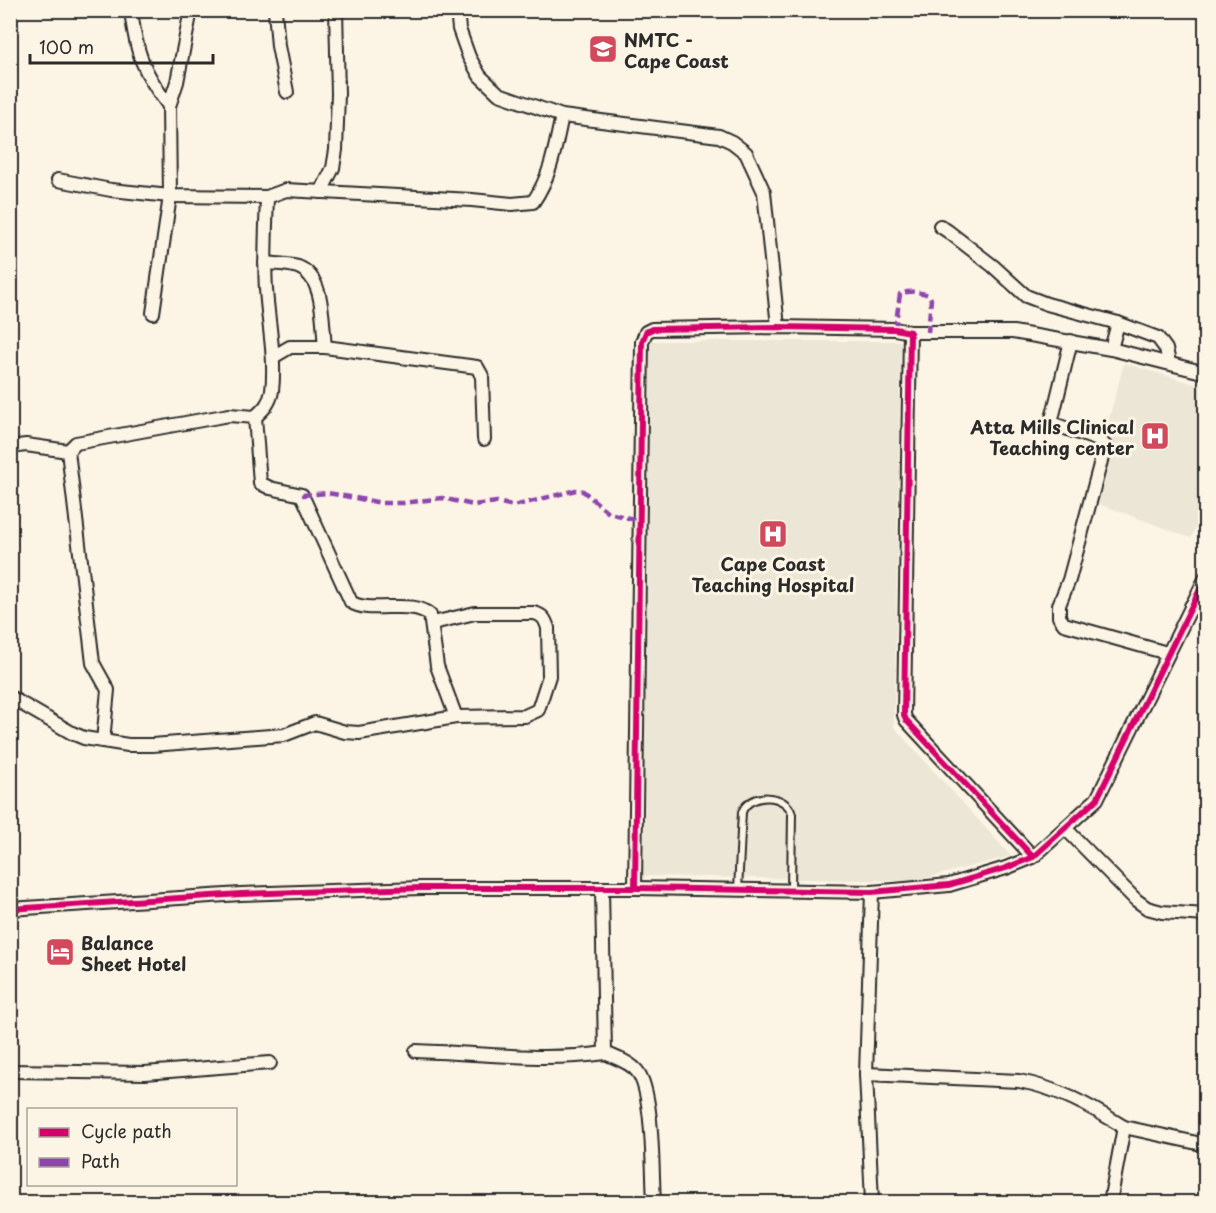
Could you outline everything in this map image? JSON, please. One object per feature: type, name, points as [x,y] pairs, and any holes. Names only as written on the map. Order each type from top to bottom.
[{"type":"street","points":[[131,10],[138,53],[147,75],[169,106]]},
{"type":"street","points":[[153,313],[170,196],[169,106],[177,82],[191,10]]},
{"type":"street","points":[[275,10],[278,45],[287,92]]},
{"type":"street","points":[[321,192],[333,168],[336,150],[338,94],[336,10]]},
{"type":"street","points":[[457,10],[459,29],[465,48],[480,76],[499,94],[561,116],[719,136],[732,142],[746,153],[764,192],[778,327]]},
{"type":"street","points":[[58,180],[111,190],[170,196],[267,197],[282,191],[512,204],[534,202],[544,186],[550,168],[561,116]]},
{"type":"street","points":[[68,451],[76,443],[229,415],[255,417],[265,409],[271,397],[273,357],[266,263],[267,197]]},
{"type":"street","points":[[939,226],[993,266],[1026,296],[1118,323],[1158,338],[1166,349],[1169,362]]},
{"type":"street","points":[[266,263],[298,267],[313,276],[318,287],[325,347]]},
{"type":"street","points":[[1111,349],[1118,323]]},
{"type":"street","points":[[635,888],[642,342],[646,332],[652,329],[778,327],[895,329],[910,332],[1004,332],[1111,349],[1206,373]]},
{"type":"street","points":[[910,332],[904,715],[906,720],[1033,857]]},
{"type":"street","points":[[1071,341],[1051,423],[1101,441],[1105,446],[1070,580],[1059,605],[1059,617],[1064,624],[1167,653]]},
{"type":"street","points":[[273,357],[290,347],[325,347],[477,368],[482,376],[484,439]]},
{"type":"street","points":[[255,417],[260,483],[270,488],[302,495],[351,602],[360,606],[419,609],[430,615],[433,623],[437,666],[456,717]]},
{"type":"street","points":[[10,447],[26,445],[68,451]]},
{"type":"street","points":[[68,451],[93,663],[108,690],[103,741]]},
{"type":"street","points":[[10,909],[253,894],[421,888],[872,891],[949,885],[1006,868],[1033,857],[1097,799],[1206,577]]},
{"type":"street","points":[[1191,606],[1206,611]]},
{"type":"street","points":[[10,697],[72,733],[103,741],[152,745],[284,735],[315,723],[359,733],[456,717],[525,716],[538,710],[549,676],[548,628],[546,620],[540,615],[534,613],[475,613],[433,623]]},
{"type":"street","points":[[1065,828],[1136,900],[1148,908],[1162,912],[1206,915]]},
{"type":"street","points":[[602,889],[605,1053]]},
{"type":"street","points":[[872,891],[866,1074],[872,1203]]},
{"type":"street","points":[[416,1052],[564,1057],[605,1053],[628,1063],[637,1070],[648,1094],[654,1203]]},
{"type":"street","points":[[10,1071],[145,1073],[270,1063]]},
{"type":"street","points":[[866,1074],[1019,1081],[1034,1084],[1083,1102],[1124,1127],[1206,1145]]},
{"type":"street","points":[[1110,1203],[1124,1127]]},
{"type":"lane","points":[[738,890],[742,812],[747,803],[755,798],[781,800],[790,808],[792,814],[791,890]]},
{"type":"shaded area","name":"Cape Coast Teaching Hospital","points":[[650,341],[901,341],[894,727],[1011,856],[915,881],[644,876]]},
{"type":"shaded area","name":"Atta Mills Clinical Teaching center","points":[[1124,363],[1205,387],[1205,506],[1191,538],[1097,503],[1091,485]]},
{"type":"marked path","points":[[895,329],[900,294],[914,292],[929,295],[931,299],[928,332]]},
{"type":"marked path","points":[[302,495],[328,493],[382,503],[404,503],[442,498],[473,505],[497,502],[514,506],[576,490],[583,491],[609,513],[641,521]]},
{"type":"cycle path","points":[[635,888],[642,342],[646,332],[652,329],[778,327],[895,329],[910,332],[904,715],[906,720],[1033,857]]},
{"type":"cycle path","points":[[10,909],[241,894],[421,888],[635,888],[872,892],[949,885],[1006,868],[1033,857],[1097,799],[1206,577]]},
{"type":"place","name":"NMTC - Cape Coast","points":[[603,49]]},
{"type":"place","name":"Atta Mills Clinical Teaching center","points":[[1155,436]]},
{"type":"place","name":"Cape Coast Teaching Hospital","points":[[773,534]]},
{"type":"place","name":"Balance Sheet Hotel","points":[[60,952]]}]
